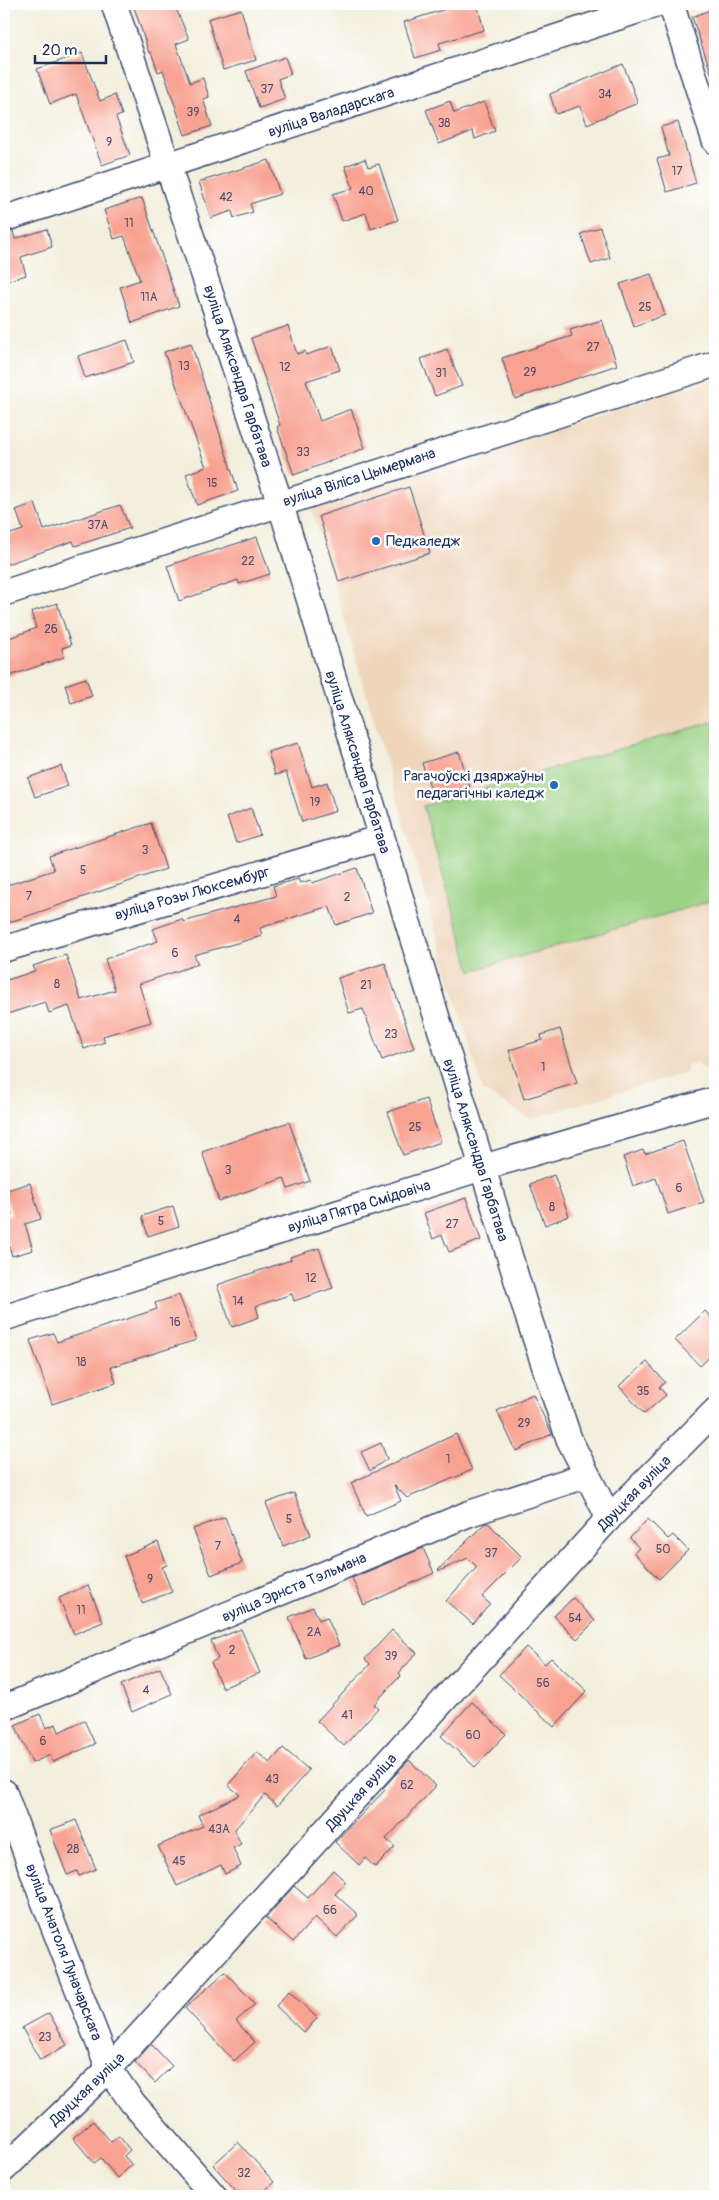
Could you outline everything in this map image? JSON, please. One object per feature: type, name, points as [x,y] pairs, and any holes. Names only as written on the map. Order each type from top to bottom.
[{"type":"street","name":"вуліца Аляксандра Гарбатава","points":[[114,4],[280,503],[481,1168],[556,1400],[569,1439],[609,1518]]},
{"type":"street","name":"вуліца Валадарскага","points":[[4,219],[658,4]]},
{"type":"street","points":[[671,4],[715,141]]},
{"type":"street","name":"вуліца Віліса Цымермана","points":[[4,593],[715,364]]},
{"type":"street","name":"вуліца Розы Люксембург","points":[[4,949],[381,838]]},
{"type":"street","name":"вуліца Пятра Смідовіча","points":[[4,1318],[481,1168],[715,1100]]},
{"type":"street","name":"Друцкая вуліца","points":[[4,2169],[109,2069],[609,1518],[715,1411]]},
{"type":"street","name":"вуліца Эрнста Тэльмана","points":[[4,1708],[468,1514],[587,1475]]},
{"type":"street","name":"вуліца Анатоля Луначарскага","points":[[4,1792],[38,1886],[109,2069],[132,2102],[214,2196]]},
{"type":"shaded area","name":"Рагачоўскі дзяржаўны педагагічны каледж","points":[[715,378],[715,1065],[701,1069],[699,1062],[687,1065],[687,1072],[531,1119],[483,1091],[311,507]]},
{"type":"green space","points":[[715,721],[715,900],[471,971],[423,806]]},
{"type":"building","points":[[133,4],[174,4],[189,39],[176,44],[190,83],[203,78],[209,97],[203,99],[212,126],[185,135],[163,70],[158,72],[151,52],[149,53]]},
{"type":"building","points":[[448,4],[477,4],[484,30],[439,43],[441,50],[415,58],[404,22],[449,8]]},
{"type":"building","points":[[715,8],[715,74],[712,75],[692,17]]},
{"type":"building","points":[[241,9],[256,60],[223,70],[208,19]]},
{"type":"building","points":[[82,53],[100,101],[115,95],[122,115],[116,117],[130,155],[102,165],[76,94],[50,104],[37,69]]},
{"type":"building","points":[[285,57],[291,74],[278,79],[285,99],[259,108],[246,71]]},
{"type":"building","points":[[623,64],[638,103],[587,124],[580,106],[556,114],[550,94]]},
{"type":"building","points":[[450,101],[454,113],[484,102],[495,131],[475,139],[473,131],[439,144],[426,110]]},
{"type":"building","points":[[678,122],[696,183],[667,192],[657,159],[669,156],[661,127]]},
{"type":"building","points":[[365,159],[368,167],[379,164],[398,220],[371,229],[366,213],[342,221],[333,194],[353,188],[345,166]]},
{"type":"building","points":[[269,160],[280,194],[250,204],[253,212],[234,218],[232,211],[211,218],[199,182]]},
{"type":"building","points":[[142,198],[179,306],[132,323],[120,287],[140,280],[124,236],[114,239],[104,210]]},
{"type":"building","points":[[600,227],[610,258],[591,264],[581,234]]},
{"type":"building","points":[[47,229],[52,247],[21,257],[26,275],[4,282],[4,233],[13,231],[15,239]]},
{"type":"building","points":[[651,274],[665,315],[634,326],[620,284]]},
{"type":"building","points":[[602,320],[617,365],[515,399],[502,358],[572,336],[570,330]]},
{"type":"building","points":[[288,326],[297,354],[305,351],[306,355],[332,346],[340,370],[306,381],[320,421],[351,409],[365,448],[294,475],[277,427],[280,425],[251,338]]},
{"type":"building","points":[[127,340],[134,362],[85,378],[78,356]]},
{"type":"building","points":[[191,343],[238,491],[197,505],[186,474],[206,467],[164,352]]},
{"type":"building","points":[[447,349],[462,386],[435,396],[421,359]]},
{"type":"building","name":"Педкаледж","points":[[409,487],[430,553],[339,582],[319,516]]},
{"type":"building","points":[[35,503],[44,530],[120,505],[130,528],[75,546],[73,541],[4,565],[4,536],[23,530],[16,510]]},
{"type":"building","points":[[257,537],[270,574],[239,584],[238,580],[179,601],[167,566]]},
{"type":"building","points":[[57,603],[71,645],[62,648],[64,657],[4,678],[4,640],[36,628],[31,612]]},
{"type":"building","points":[[86,678],[92,696],[71,703],[65,685]]},
{"type":"building","points":[[298,743],[312,787],[327,782],[336,811],[302,822],[286,772],[275,775],[268,752]]},
{"type":"building","points":[[459,752],[470,787],[434,799],[422,763]]},
{"type":"building","points":[[61,766],[68,786],[35,797],[28,778]]},
{"type":"building","points":[[251,808],[260,835],[236,843],[227,817]]},
{"type":"building","points":[[151,823],[166,869],[4,924],[4,886],[54,870],[49,856]]},
{"type":"building","points":[[357,868],[372,913],[336,925],[329,906],[260,928],[262,936],[194,955],[198,964],[139,984],[151,1022],[103,1036],[105,1042],[84,1049],[69,1006],[49,1013],[45,1002],[4,1015],[4,981],[35,971],[33,966],[66,955],[81,1000],[115,990],[105,959],[158,941],[153,929],[182,919],[183,922],[276,896],[273,886],[298,879],[300,883],[311,880],[312,883]]},
{"type":"building","points":[[385,963],[414,1048],[382,1060],[363,1009],[349,1013],[338,978]]},
{"type":"building","points":[[560,1029],[577,1083],[524,1099],[509,1050],[542,1040],[541,1035]]},
{"type":"building","points":[[426,1099],[441,1142],[403,1155],[388,1112]]},
{"type":"building","points":[[289,1122],[310,1181],[288,1189],[284,1178],[219,1201],[202,1152]]},
{"type":"building","points":[[683,1141],[704,1202],[668,1214],[656,1178],[633,1186],[623,1157],[643,1150],[645,1154]]},
{"type":"building","points":[[554,1175],[569,1216],[545,1225],[530,1184]]},
{"type":"building","points":[[30,1183],[41,1219],[25,1224],[33,1250],[12,1256],[4,1229],[4,1217],[12,1215],[4,1191]]},
{"type":"building","points":[[466,1198],[481,1240],[449,1252],[442,1235],[433,1239],[424,1213]]},
{"type":"building","points":[[173,1206],[179,1226],[148,1236],[142,1216]]},
{"type":"building","points":[[319,1248],[333,1288],[294,1301],[292,1294],[256,1306],[259,1317],[232,1327],[217,1285],[291,1260],[290,1257]]},
{"type":"building","points":[[179,1295],[196,1340],[111,1367],[116,1383],[52,1404],[30,1340],[53,1333],[57,1342],[157,1309],[155,1303]]},
{"type":"building","points":[[705,1311],[715,1322],[715,1352],[700,1366],[675,1340]]},
{"type":"building","points":[[647,1362],[665,1382],[659,1387],[666,1395],[644,1414],[619,1386]]},
{"type":"building","points":[[533,1394],[552,1434],[516,1451],[497,1411]]},
{"type":"building","points":[[456,1434],[472,1470],[407,1498],[394,1485],[401,1501],[366,1516],[351,1483]]},
{"type":"building","points":[[381,1443],[387,1459],[370,1471],[361,1452]]},
{"type":"building","points":[[294,1493],[311,1535],[283,1546],[266,1503]]},
{"type":"building","points":[[225,1517],[242,1563],[211,1575],[193,1529]]},
{"type":"building","points":[[648,1519],[668,1539],[673,1535],[688,1550],[659,1579],[634,1553],[639,1548],[630,1538]]},
{"type":"building","points":[[488,1523],[522,1557],[482,1597],[490,1604],[473,1624],[446,1601],[477,1567],[468,1558],[438,1570],[484,1524]]},
{"type":"building","points":[[158,1542],[167,1565],[162,1567],[172,1592],[142,1603],[124,1556]]},
{"type":"building","points":[[423,1548],[434,1573],[364,1605],[352,1578]]},
{"type":"building","points":[[88,1585],[103,1622],[74,1634],[59,1598]]},
{"type":"building","points":[[573,1598],[595,1621],[577,1639],[554,1616]]},
{"type":"building","points":[[313,1607],[319,1620],[327,1617],[339,1645],[306,1659],[289,1617]]},
{"type":"building","points":[[241,1629],[260,1673],[222,1688],[211,1662],[218,1659],[211,1641]]},
{"type":"building","points":[[392,1630],[417,1653],[399,1673],[401,1675],[374,1704],[378,1708],[344,1746],[317,1721],[370,1664],[365,1659]]},
{"type":"building","points":[[526,1647],[545,1664],[551,1658],[587,1691],[554,1727],[499,1675]]},
{"type":"building","points":[[160,1668],[172,1694],[132,1712],[121,1685]]},
{"type":"building","points":[[472,1702],[506,1734],[475,1767],[441,1736]]},
{"type":"building","points":[[40,1714],[46,1728],[56,1724],[59,1732],[84,1720],[95,1744],[53,1762],[50,1755],[32,1763],[15,1725]]},
{"type":"building","points":[[283,1748],[309,1770],[277,1806],[265,1795],[234,1830],[241,1844],[233,1848],[241,1866],[225,1874],[221,1865],[177,1886],[158,1846],[203,1826],[198,1815],[240,1795],[228,1785],[257,1752],[270,1763]]},
{"type":"building","points":[[409,1760],[436,1786],[386,1839],[395,1847],[375,1867],[365,1858],[359,1865],[335,1842],[385,1790],[383,1788]]},
{"type":"building","points":[[76,1820],[96,1869],[79,1876],[77,1871],[67,1875],[50,1830]]},
{"type":"building","points":[[333,1870],[346,1882],[335,1894],[358,1915],[337,1937],[315,1917],[293,1942],[266,1918],[294,1886],[308,1898]]},
{"type":"building","points":[[225,1972],[255,2004],[236,2021],[255,2042],[234,2061],[185,2008]]},
{"type":"building","points":[[289,1991],[317,2018],[304,2033],[276,2006]]},
{"type":"building","points":[[49,2013],[67,2045],[40,2060],[22,2028]]},
{"type":"building","points":[[151,2044],[172,2066],[155,2083],[135,2062]]},
{"type":"building","points":[[93,2121],[111,2142],[119,2136],[130,2150],[124,2156],[132,2165],[117,2178],[101,2158],[94,2163],[73,2138]]},
{"type":"building","points":[[238,2142],[274,2182],[259,2196],[241,2196],[213,2165]]},
{"type":"place","name":"Педкаледж","points":[[376,541]]},
{"type":"place","name":"Рагачоўскі дзяржаўны педагагічны каледж","points":[[554,785]]}]
